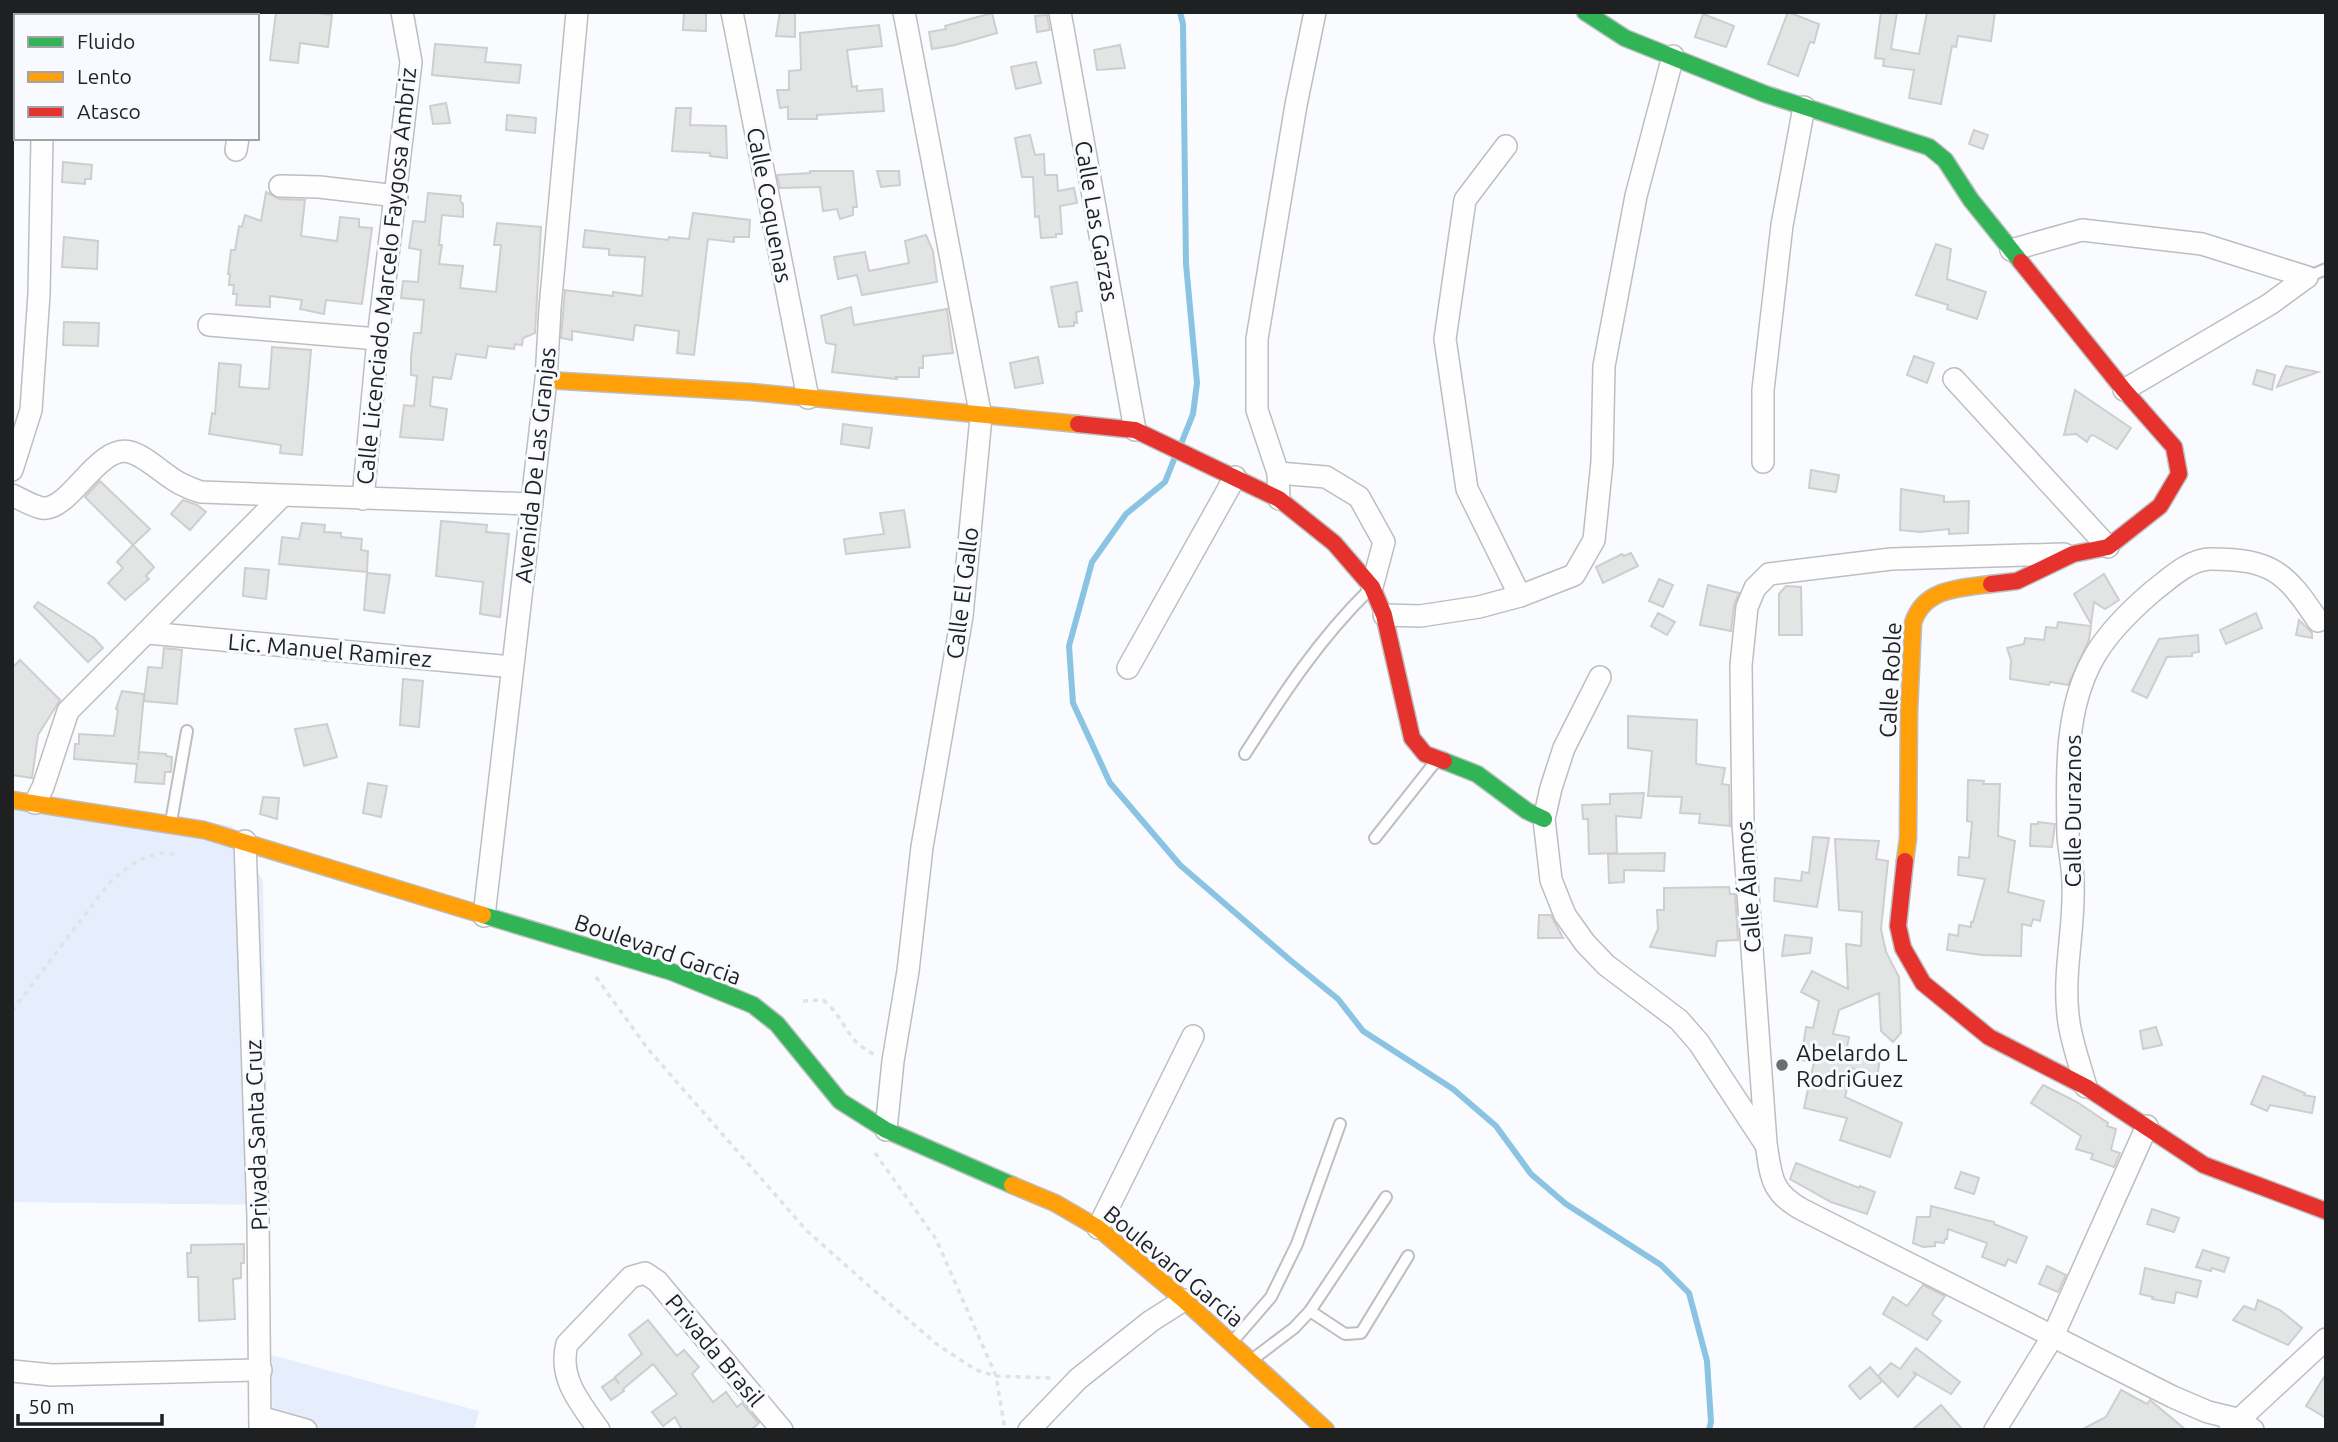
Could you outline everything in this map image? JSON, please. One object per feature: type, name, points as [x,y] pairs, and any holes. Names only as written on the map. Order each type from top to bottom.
[{"type":"street","name":"Calle Licenciado Marcelo Faygosa Ambriz","points":[[362,499],[411,62],[401,12]]},
{"type":"street","name":"Avenida De Las Granjas","points":[[484,916],[546,380],[554,252],[577,12]]},
{"type":"street","name":"Calle Coquenas","points":[[732,12],[808,398]]},
{"type":"street","name":"Calle El Gallo","points":[[886,1130],[922,847],[962,616],[981,417],[904,12]]},
{"type":"street","name":"Calle Las Garzas","points":[[1060,12],[1135,430]]},
{"type":"street","points":[[1279,499],[1279,473],[1257,410],[1257,340],[1296,105],[1315,12]]},
{"type":"street","points":[[1585,12],[1625,37],[1673,57],[1804,107],[1929,147],[1945,160],[1971,200],[2124,390],[2270,304],[2316,273]]},
{"type":"street","points":[[1384,615],[1420,615],[1479,607],[1520,596],[1574,575],[1594,540],[1602,462],[1604,366],[1636,196],[1673,57]]},
{"type":"street","points":[[1763,462],[1763,390],[1782,225],[1804,107]]},
{"type":"street","points":[[12,470],[31,410],[39,294],[42,140]]},
{"type":"street","points":[[1506,146],[1465,200],[1445,339],[1467,489],[1520,596]]},
{"type":"street","points":[[280,186],[319,187],[397,196]]},
{"type":"street","points":[[2011,250],[2082,230],[2202,244],[2316,273]]},
{"type":"street","points":[[209,325],[378,339]]},
{"type":"street","points":[[1954,379],[2108,547]]},
{"type":"street","points":[[546,380],[751,392],[981,417],[1135,430],[1279,499],[1334,543],[1372,587],[1384,615],[1412,738],[1425,754],[1477,774],[1527,811],[1544,819]]},
{"type":"street","name":"Calle Roble","points":[[2086,1087],[1989,1037],[1963,1018],[1923,983],[1903,948],[1898,926],[1909,838],[1909,712],[1913,623],[1917,610],[1926,601],[1950,589],[2017,582],[2073,554],[2108,547],[2160,506],[2179,474],[2174,447],[2124,390]]},
{"type":"street","points":[[12,495],[41,508],[50,508],[62,501],[99,463],[121,452],[132,452],[181,484],[201,492],[532,504]]},
{"type":"street","points":[[1279,473],[1326,477],[1359,497],[1384,542],[1372,587]]},
{"type":"street","points":[[1128,668],[1235,477]]},
{"type":"street","points":[[35,803],[43,788],[68,711],[282,496]]},
{"type":"street","name":"Calle Álamos","points":[[2053,1336],[1786,1201],[1774,1186],[1766,1143],[1743,824],[1741,665],[1747,607],[1755,588],[1769,574],[1891,559],[2073,554]]},
{"type":"street","name":"Calle Duraznos","points":[[2086,1087],[2068,1016],[2067,960],[2073,884],[2068,837],[2070,732],[2082,682],[2093,658],[2113,629],[2135,607],[2176,572],[2204,559],[2234,559],[2265,567],[2284,576],[2299,592],[2318,621]]},
{"type":"street","name":"Lic. Manuel Ramirez","points":[[148,633],[512,667]]},
{"type":"street","points":[[1600,677],[1564,748],[1544,819],[1551,880],[1566,915],[1585,943],[1606,965],[1679,1020],[1699,1043],[1766,1143]]},
{"type":"street","name":"Boulevard Garcia","points":[[12,800],[171,824],[245,841],[702,983],[753,1005],[777,1024],[840,1101],[886,1130],[1055,1203],[1098,1228],[1184,1300],[1326,1430]]},
{"type":"street","name":"Privada Santa Cruz","points":[[245,841],[258,1217],[260,1423]]},
{"type":"street","points":[[1098,1228],[1193,1036]]},
{"type":"street","points":[[2086,1087],[2204,1165],[2326,1211]]},
{"type":"street","points":[[1995,1430],[2053,1336],[2147,1126]]},
{"type":"street","name":"Privada Brasil","points":[[599,1430],[573,1394],[564,1357],[567,1344],[631,1277],[645,1273],[657,1281],[782,1430]]},
{"type":"street","points":[[1029,1430],[1078,1379],[1151,1321],[1184,1300]]},
{"type":"street","points":[[2053,1336],[2173,1397],[2239,1426],[2326,1339]]},
{"type":"street","points":[[12,1371],[52,1375],[261,1370]]},
{"type":"street","points":[[260,1423],[306,1430]]},
{"type":"lane","points":[[1245,754],[1294,678],[1339,620],[1372,587]]},
{"type":"lane","points":[[171,824],[187,731]]},
{"type":"lane","points":[[1375,838],[1437,759]]},
{"type":"lane","points":[[1231,1343],[1271,1297],[1297,1244],[1340,1124]]},
{"type":"lane","points":[[1251,1360],[1294,1328],[1310,1311],[1385,1197]]},
{"type":"lane","points":[[1310,1311],[1345,1334],[1361,1333],[1408,1256]]},
{"type":"path","points":[[12,1011],[110,882],[132,864],[146,857],[161,853],[179,854]]},
{"type":"path","points":[[583,946],[597,980],[649,1049],[807,1231],[938,1345],[976,1370],[996,1376],[1078,1379]]},
{"type":"path","points":[[803,1001],[823,1000],[832,1006],[850,1037],[862,1049],[893,1061]]},
{"type":"path","points":[[873,1152],[936,1239],[996,1376],[1004,1430]]},
{"type":"shaded area","points":[[12,791],[232,826],[263,881],[268,1205],[12,1202]]},
{"type":"shaded area","points":[[271,1355],[479,1411],[474,1430],[273,1430]]},
{"type":"building","points":[[276,12],[332,15],[328,47],[300,43],[298,63],[270,60]]},
{"type":"building","points":[[684,12],[706,12],[706,31],[683,30]]},
{"type":"building","points":[[780,12],[795,12],[795,37],[776,36]]},
{"type":"building","points":[[1788,12],[1819,24],[1814,43],[1810,42],[1798,76],[1768,64]]},
{"type":"building","points":[[1881,12],[1897,12],[1891,49],[1919,54],[1927,12],[1995,12],[1991,41],[1958,36],[1956,47],[1952,46],[1941,104],[1909,98],[1914,70],[1883,66],[1884,59],[1875,58]]},
{"type":"building","points":[[992,13],[997,33],[932,49],[929,32]]},
{"type":"building","points":[[1703,14],[1734,26],[1726,47],[1695,37]]},
{"type":"building","points":[[1047,15],[1050,30],[1037,32],[1035,16]]},
{"type":"building","points":[[879,25],[882,46],[847,50],[852,87],[857,86],[857,91],[882,89],[884,111],[817,115],[817,119],[788,119],[788,107],[780,108],[777,90],[789,90],[789,71],[801,70],[800,33]]},
{"type":"building","points":[[435,44],[487,48],[485,62],[521,65],[519,83],[432,75]]},
{"type":"building","points":[[1120,45],[1125,68],[1097,70],[1094,50]]},
{"type":"building","points":[[1036,62],[1041,83],[1016,89],[1011,67]]},
{"type":"building","points":[[446,103],[450,123],[433,124],[430,106]]},
{"type":"building","points":[[676,108],[691,108],[690,125],[726,126],[727,158],[710,156],[710,153],[672,151]]},
{"type":"building","points":[[507,115],[536,118],[535,133],[506,130]]},
{"type":"building","points":[[1974,130],[1988,135],[1983,149],[1969,144]]},
{"type":"building","points":[[1030,135],[1035,155],[1044,154],[1045,175],[1057,175],[1058,191],[1074,188],[1077,203],[1060,206],[1062,234],[1056,234],[1056,237],[1041,238],[1039,216],[1035,217],[1033,177],[1022,177],[1015,138]]},
{"type":"building","points":[[63,162],[92,165],[91,179],[85,179],[85,184],[62,182]]},
{"type":"building","points":[[810,171],[853,171],[857,207],[853,207],[853,215],[840,219],[837,209],[823,211],[820,187],[780,188],[777,175]]},
{"type":"building","points":[[877,171],[899,171],[900,185],[881,187]]},
{"type":"building","points":[[266,192],[279,199],[305,200],[301,236],[337,241],[340,217],[359,219],[359,227],[372,228],[362,304],[326,300],[324,314],[300,309],[302,300],[270,296],[270,307],[236,305],[237,294],[233,294],[234,285],[229,285],[228,274],[231,250],[235,250],[239,226],[242,227],[245,215],[261,221]]},
{"type":"building","points":[[428,193],[461,196],[463,217],[442,215],[439,245],[442,245],[439,264],[463,266],[460,288],[496,292],[501,245],[494,245],[497,223],[541,227],[535,333],[523,338],[522,345],[515,344],[514,349],[488,346],[486,358],[456,354],[451,379],[433,377],[430,406],[447,409],[443,440],[400,437],[404,405],[414,406],[417,376],[411,375],[411,356],[414,333],[421,333],[424,300],[401,298],[403,281],[418,282],[421,250],[409,248],[413,221],[425,222]]},
{"type":"building","points":[[693,213],[750,220],[749,237],[734,237],[734,242],[708,239],[694,355],[677,353],[679,331],[635,325],[633,340],[572,331],[572,340],[561,338],[565,290],[613,296],[613,292],[642,296],[645,257],[609,255],[609,249],[583,247],[585,230],[668,240],[669,237],[689,239]]},
{"type":"building","points":[[926,235],[933,251],[937,282],[862,295],[857,275],[838,279],[834,257],[865,252],[869,271],[909,263],[905,241]]},
{"type":"building","points":[[64,237],[98,241],[97,269],[62,267]]},
{"type":"building","points":[[1936,244],[1951,249],[1947,279],[1986,292],[1977,319],[1947,309],[1948,305],[1916,295]]},
{"type":"building","points":[[1077,282],[1082,311],[1076,312],[1077,323],[1074,322],[1074,326],[1059,327],[1051,287]]},
{"type":"building","points":[[851,307],[854,325],[947,309],[953,353],[923,356],[923,368],[919,368],[919,377],[896,377],[897,379],[832,372],[836,345],[826,343],[821,316]]},
{"type":"building","points":[[64,322],[99,323],[98,346],[63,345]]},
{"type":"building","points":[[272,347],[311,350],[302,455],[280,453],[281,445],[209,434],[212,413],[215,414],[219,363],[241,365],[239,387],[269,389]]},
{"type":"building","points":[[1914,356],[1934,363],[1927,383],[1907,375]]},
{"type":"building","points":[[1038,357],[1043,383],[1015,388],[1010,363]]},
{"type":"building","points":[[2286,366],[2318,372],[2277,387]]},
{"type":"building","points":[[2257,370],[2275,375],[2272,390],[2253,384]]},
{"type":"building","points":[[2075,390],[2131,428],[2117,449],[2093,435],[2087,442],[2076,434],[2064,435]]},
{"type":"building","points":[[843,424],[872,428],[869,448],[841,444]]},
{"type":"building","points":[[1811,470],[1839,475],[1836,492],[1809,488]]},
{"type":"building","points":[[100,481],[150,529],[133,545],[85,497]]},
{"type":"building","points":[[1901,489],[1944,496],[1944,502],[1969,501],[1968,533],[1949,534],[1949,529],[1920,532],[1900,530]]},
{"type":"building","points":[[183,500],[206,512],[190,530],[171,514]]},
{"type":"building","points":[[904,510],[910,547],[846,554],[844,539],[884,534],[880,513]]},
{"type":"building","points":[[441,521],[487,525],[486,532],[509,534],[500,617],[480,614],[483,582],[436,576]]},
{"type":"building","points":[[302,523],[325,525],[324,532],[362,539],[361,550],[368,551],[367,572],[279,564],[282,537],[299,539]]},
{"type":"building","points":[[133,545],[154,567],[146,576],[149,579],[125,600],[108,583],[123,568],[117,562]]},
{"type":"building","points":[[1631,553],[1638,566],[1603,583],[1596,567],[1622,554],[1624,556]]},
{"type":"building","points":[[245,568],[269,570],[266,599],[243,596]]},
{"type":"building","points":[[367,573],[390,575],[384,613],[364,610]]},
{"type":"building","points":[[2104,574],[2119,600],[2105,609],[2094,602],[2091,624],[2074,594]]},
{"type":"building","points":[[1659,579],[1673,585],[1663,607],[1649,601]]},
{"type":"building","points":[[1708,585],[1739,593],[1734,605],[1731,631],[1700,625]]},
{"type":"building","points":[[1786,586],[1801,587],[1802,635],[1779,635],[1779,594]]},
{"type":"building","points":[[38,602],[94,638],[103,648],[88,662],[34,607]]},
{"type":"building","points":[[1658,613],[1675,622],[1667,635],[1651,626]]},
{"type":"building","points":[[2256,613],[2262,628],[2226,644],[2220,630]]},
{"type":"building","points":[[2299,620],[2312,633],[2312,638],[2296,635]]},
{"type":"building","points":[[2058,622],[2091,626],[2089,640],[2068,685],[2010,679],[2011,660],[2007,648],[2024,644],[2025,638],[2044,640],[2046,627],[2057,628]]},
{"type":"building","points":[[2198,635],[2199,652],[2192,653],[2192,656],[2167,657],[2147,698],[2132,691],[2159,639]]},
{"type":"building","points":[[164,648],[182,650],[177,704],[144,701],[148,667],[162,668]]},
{"type":"building","points":[[20,660],[60,700],[38,735],[32,778],[12,775],[12,668]]},
{"type":"building","points":[[403,679],[423,681],[419,727],[400,725]]},
{"type":"building","points":[[122,691],[144,694],[138,760],[139,752],[172,757],[171,772],[165,772],[164,784],[135,782],[137,764],[74,759],[79,734],[114,736],[116,709]]},
{"type":"building","points":[[1628,716],[1697,720],[1696,764],[1725,768],[1722,784],[1729,785],[1730,826],[1699,823],[1700,814],[1680,813],[1682,797],[1648,796],[1652,751],[1628,748]]},
{"type":"building","points":[[327,724],[337,757],[304,766],[295,729]]},
{"type":"building","points":[[1968,780],[1984,781],[1983,784],[2000,784],[1998,836],[2015,841],[2008,892],[2044,901],[2040,921],[2033,919],[2031,926],[2022,924],[2021,956],[1982,955],[1947,950],[1949,934],[1958,936],[1959,925],[1971,927],[1985,879],[1958,875],[1959,857],[1969,858],[1972,822],[1967,821]]},
{"type":"building","points":[[368,783],[387,786],[381,817],[363,813]]},
{"type":"building","points":[[1644,793],[1641,818],[1616,816],[1617,853],[1589,854],[1588,819],[1583,819],[1582,805],[1610,804],[1610,794]]},
{"type":"building","points":[[263,797],[279,798],[277,819],[260,814]]},
{"type":"building","points":[[2031,824],[2055,824],[2052,847],[2030,846]]},
{"type":"building","points":[[1813,837],[1829,838],[1817,907],[1774,901],[1775,878],[1801,881],[1802,872],[1809,873]]},
{"type":"building","points":[[1835,839],[1879,841],[1876,859],[1888,861],[1881,929],[1886,952],[1899,977],[1901,1033],[1893,1042],[1881,1031],[1879,993],[1839,1010],[1833,1034],[1849,1037],[1846,1052],[1880,1059],[1877,1078],[1852,1068],[1845,1097],[1902,1123],[1890,1157],[1840,1140],[1847,1118],[1804,1108],[1814,1062],[1801,1060],[1806,1027],[1813,1028],[1819,1001],[1801,992],[1812,971],[1848,989],[1846,944],[1861,946],[1862,912],[1839,910]]},
{"type":"building","points":[[1665,853],[1664,871],[1624,870],[1624,882],[1609,883],[1608,854]]},
{"type":"building","points":[[1729,887],[1730,894],[1735,894],[1738,940],[1717,941],[1715,956],[1650,947],[1658,929],[1657,910],[1664,910],[1664,888]]},
{"type":"building","points":[[1539,915],[1551,915],[1563,938],[1538,938]]},
{"type":"building","points":[[1785,935],[1812,938],[1810,953],[1782,956]]},
{"type":"building","points":[[2156,1027],[2162,1045],[2143,1049],[2140,1031]]},
{"type":"building","points":[[2263,1076],[2305,1093],[2304,1095],[2315,1097],[2312,1113],[2270,1105],[2267,1111],[2251,1104]]},
{"type":"building","points":[[2043,1085],[2077,1102],[2108,1123],[2107,1126],[2116,1129],[2111,1150],[2120,1153],[2114,1167],[2091,1159],[2093,1154],[2076,1149],[2081,1136],[2031,1103]]},
{"type":"building","points":[[1796,1163],[1875,1192],[1867,1214],[1831,1202],[1790,1179]]},
{"type":"building","points":[[1961,1172],[1979,1178],[1974,1194],[1955,1188]]},
{"type":"building","points":[[1931,1206],[1994,1222],[2027,1237],[2016,1263],[2008,1259],[2005,1266],[1982,1257],[1987,1243],[1948,1229],[1944,1243],[1935,1242],[1935,1246],[1923,1247],[1913,1243],[1917,1217],[1930,1217]]},
{"type":"building","points":[[2152,1209],[2179,1218],[2174,1232],[2147,1224]]},
{"type":"building","points":[[244,1244],[241,1278],[233,1279],[235,1319],[199,1321],[198,1277],[188,1277],[187,1253],[191,1253],[191,1245]]},
{"type":"building","points":[[2203,1250],[2229,1258],[2224,1272],[2196,1267]]},
{"type":"building","points":[[2047,1266],[2066,1275],[2058,1292],[2039,1284]]},
{"type":"building","points":[[2145,1268],[2201,1281],[2197,1297],[2176,1292],[2174,1303],[2140,1294]]},
{"type":"building","points":[[1923,1285],[1945,1296],[1932,1314],[1941,1321],[1927,1340],[1883,1314],[1893,1297],[1907,1306]]},
{"type":"building","points":[[2258,1300],[2280,1310],[2302,1328],[2288,1345],[2233,1320],[2244,1306],[2255,1310]]},
{"type":"building","points":[[648,1320],[677,1356],[684,1350],[699,1367],[692,1374],[713,1402],[726,1392],[737,1407],[742,1403],[759,1423],[751,1430],[682,1430],[675,1417],[663,1426],[652,1412],[677,1394],[653,1364],[611,1400],[602,1387],[615,1378],[619,1384],[615,1377],[642,1354],[629,1335]]},
{"type":"building","points":[[1916,1348],[1960,1382],[1951,1394],[1913,1372],[1916,1375],[1898,1397],[1878,1376],[1891,1363],[1900,1369]]},
{"type":"building","points":[[1870,1367],[1882,1381],[1860,1399],[1849,1386]]},
{"type":"building","points":[[2326,1374],[2326,1418],[2306,1406]]},
{"type":"building","points":[[2121,1390],[2147,1404],[2150,1400],[2186,1430],[2081,1430],[2106,1417]]},
{"type":"building","points":[[1941,1405],[1963,1430],[1912,1430]]},
{"type":"waterway","points":[[1180,12],[1183,24],[1186,264],[1197,383],[1193,414],[1181,444]]},
{"type":"waterway","points":[[1175,457],[1165,482],[1126,514],[1092,562],[1069,646],[1073,703],[1110,783],[1180,865],[1338,999],[1363,1031],[1453,1089],[1496,1126],[1531,1174],[1566,1204],[1661,1265],[1689,1293],[1707,1361],[1711,1422],[1709,1430]]},
{"type":"traffic: fast","points":[[1585,12],[1625,38],[1765,94],[1929,147],[1945,160],[1971,200],[2021,262]]},
{"type":"traffic: fast","points":[[1444,761],[1477,774],[1527,811],[1544,819]]},
{"type":"traffic: fast","points":[[483,915],[672,972],[753,1005],[777,1024],[840,1101],[886,1130],[1012,1185]]},
{"type":"traffic: slow","points":[[546,380],[751,392],[1078,424]]},
{"type":"traffic: slow","points":[[1905,861],[1908,838],[1913,623],[1918,611],[1934,596],[1956,589],[1991,584]]},
{"type":"traffic: slow","points":[[12,800],[204,830],[483,915]]},
{"type":"traffic: slow","points":[[1012,1185],[1055,1203],[1098,1228],[1184,1300],[1326,1430]]},
{"type":"traffic: jam","points":[[1991,584],[2017,581],[2073,554],[2108,547],[2160,506],[2179,474],[2174,447],[2124,390],[2021,262]]},
{"type":"traffic: jam","points":[[1078,424],[1135,430],[1279,499],[1334,543],[1372,587],[1384,615],[1412,738],[1425,754],[1444,761]]},
{"type":"traffic: jam","points":[[1905,861],[1898,926],[1903,948],[1923,983],[1989,1037],[2086,1087],[2204,1165],[2326,1211]]},
{"type":"place","name":"Abelardo L RodriGuez","points":[[1782,1065]]}]
